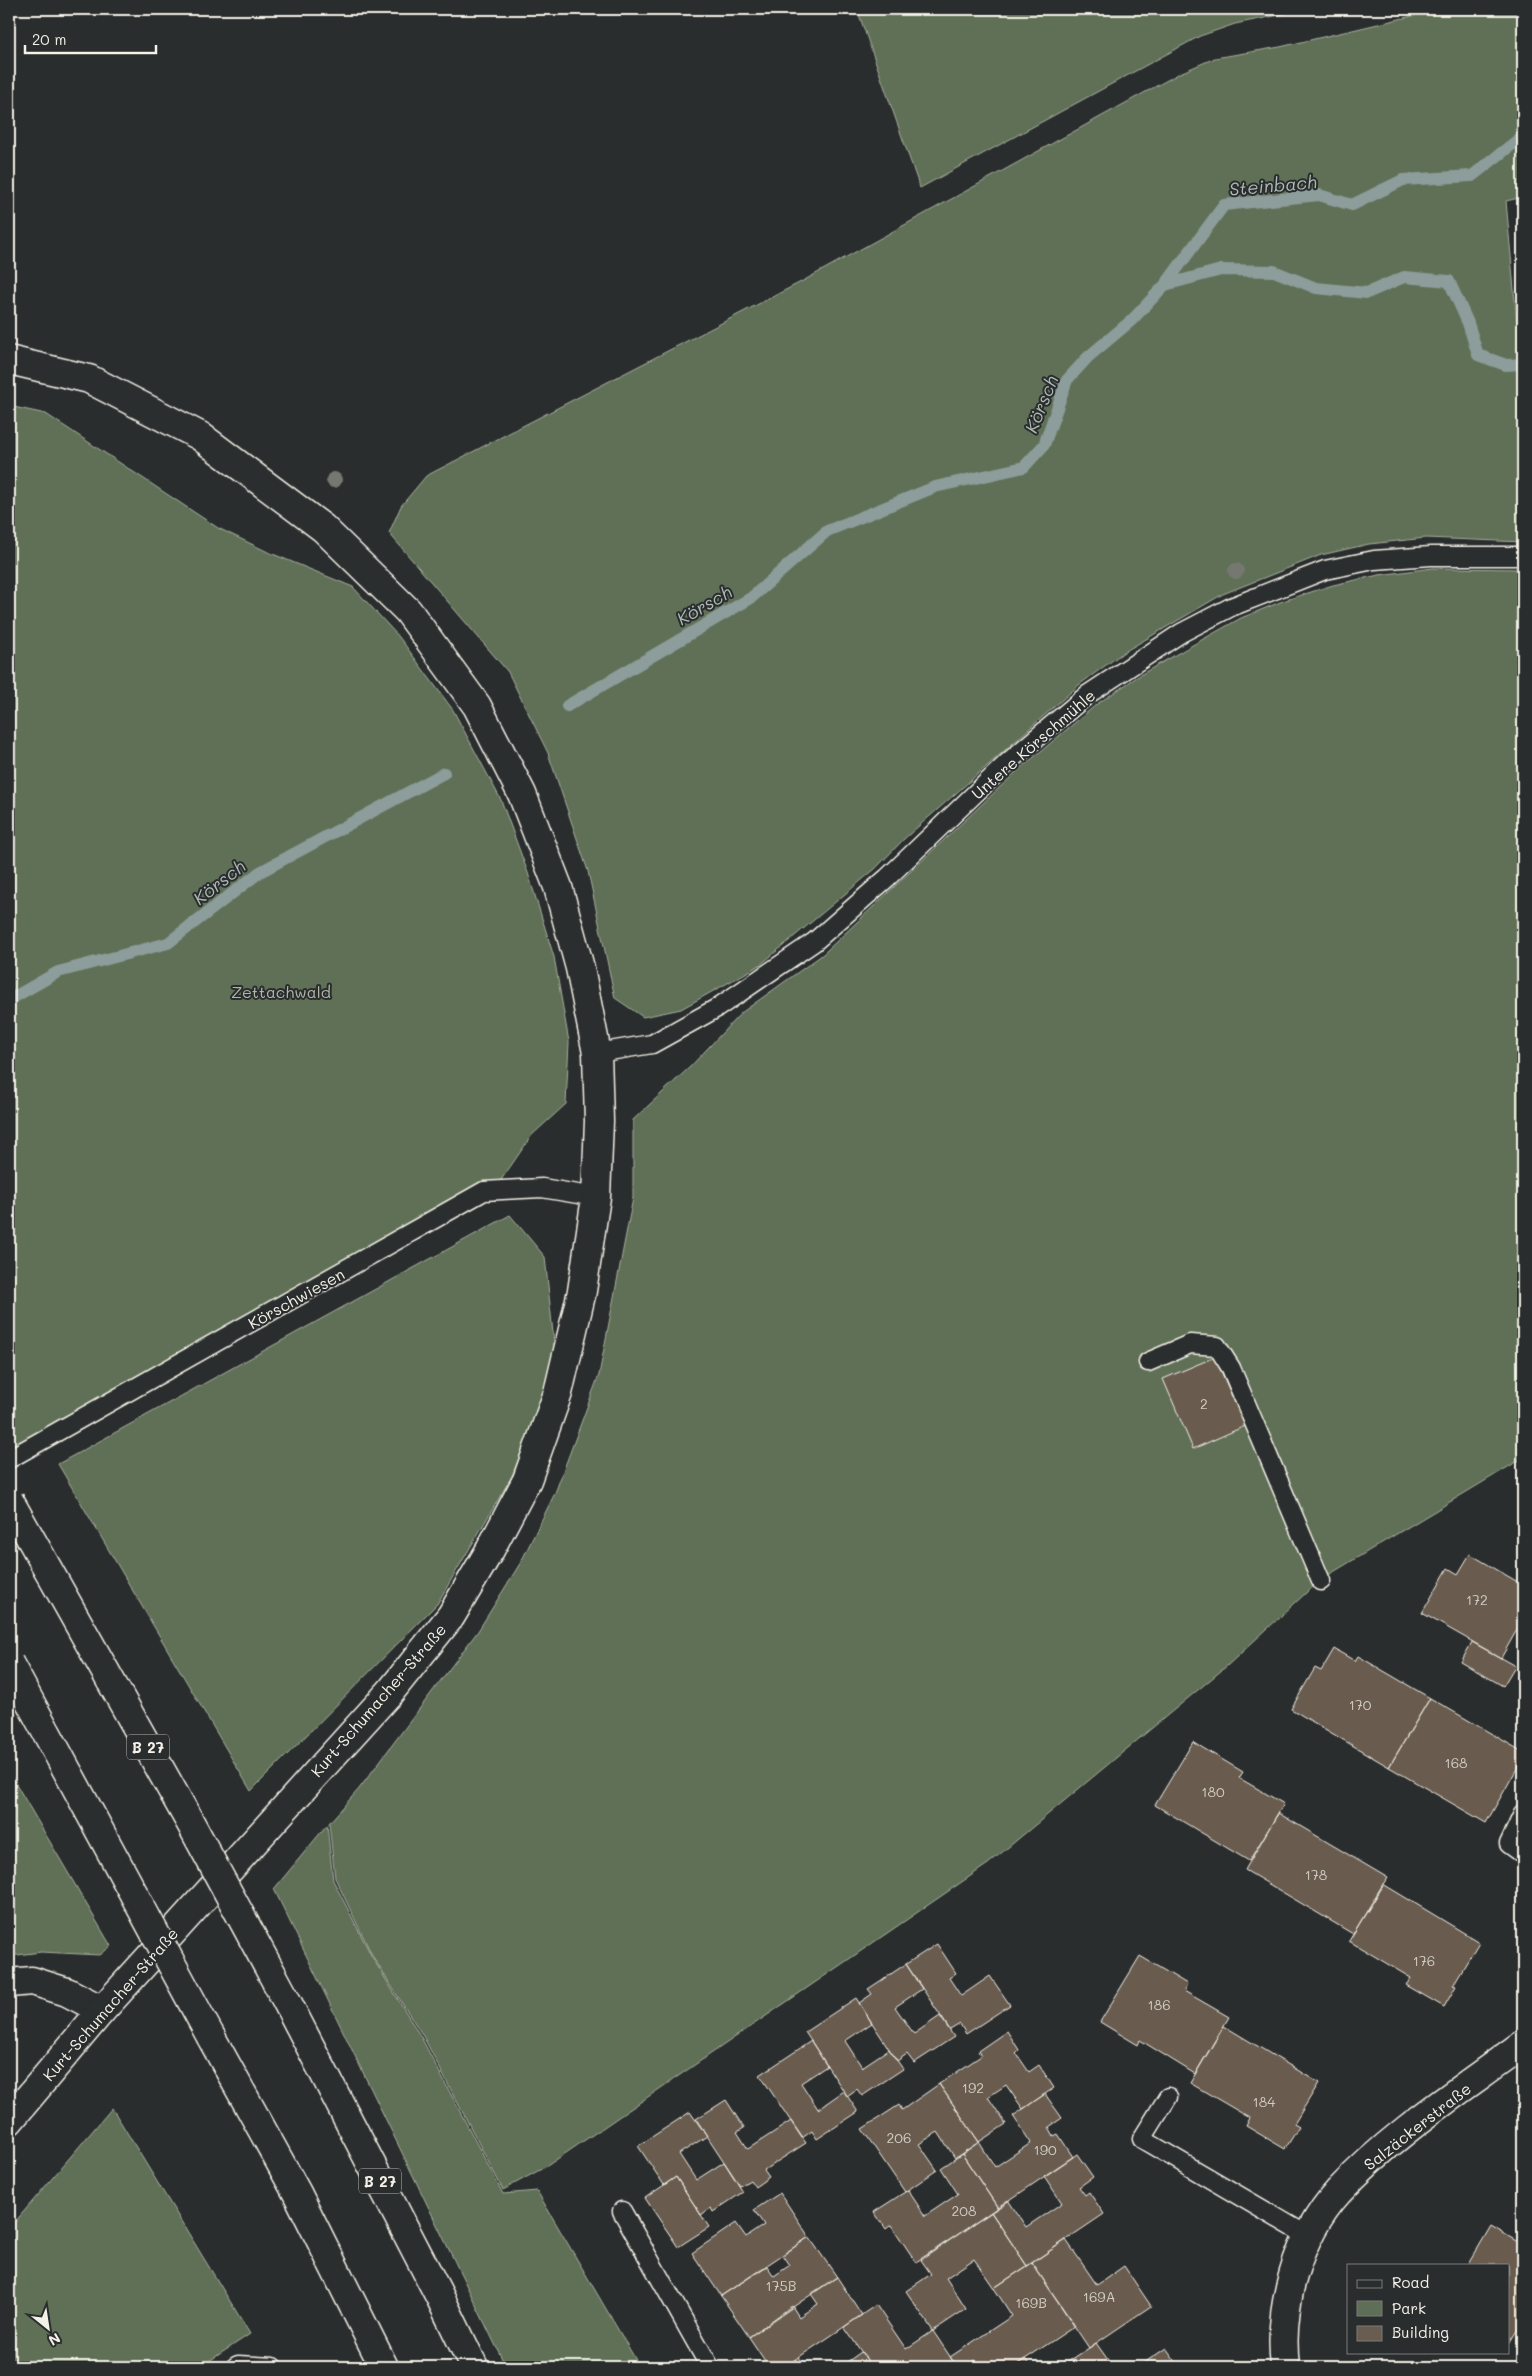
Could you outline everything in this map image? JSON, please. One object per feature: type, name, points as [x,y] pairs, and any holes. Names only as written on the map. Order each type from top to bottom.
[{"type":"main road","name":"Kurt-Schumacher-Straße","points":[[9,360],[89,379],[200,436],[323,528],[408,611],[477,706],[522,794],[558,887],[580,968],[597,1053],[599,1121],[596,1198],[582,1291],[558,1393],[527,1480],[490,1550],[451,1616],[390,1692],[102,2010],[9,2121]]},
{"type":"main road","name":"B 27","points":[[9,1500],[185,1813],[284,1996],[440,2297],[474,2367]]},
{"type":"main road","points":[[9,1663],[296,2193],[384,2367]]},
{"type":"main road","points":[[9,1983],[32,1981],[67,1992],[102,2010]]},
{"type":"main road","name":"Salzäckerstraße","points":[[1285,2367],[1286,2300],[1308,2236],[1338,2192],[1384,2148],[1523,2044]]},
{"type":"lane","name":"Untere Körschmühle","points":[[597,1053],[652,1044],[717,1008],[814,942],[887,878],[1008,762],[1087,695],[1181,633],[1239,604],[1325,570],[1374,560],[1431,556],[1523,556]]},
{"type":"lane","name":"Körschwiesen","points":[[9,1459],[484,1192],[542,1188],[596,1198]]},
{"type":"lane","points":[[1148,1362],[1190,1344],[1217,1346],[1231,1368],[1321,1581]]},
{"type":"lane","points":[[1523,1814],[1509,1844],[1523,1854]]},
{"type":"lane","points":[[1168,2097],[1142,2139],[1308,2236]]},
{"type":"lane","points":[[622,2211],[710,2367]]},
{"type":"lane","points":[[235,2367],[238,2365],[273,2367]]},
{"type":"green space","points":[[857,9],[1309,9],[1235,24],[1200,36],[920,188]]},
{"type":"green space","points":[[1442,9],[1523,9],[1523,197],[1506,201],[1517,323],[1523,324],[1523,542],[1426,538],[1369,544],[1321,555],[1223,594],[1124,652],[1080,684],[904,839],[875,869],[760,965],[681,1009],[643,1017],[615,998],[588,871],[548,753],[508,672],[389,533],[401,506],[426,476],[801,282],[1180,73],[1215,58],[1280,47]]},
{"type":"green space","name":"Zettachwald","points":[[9,406],[46,414],[218,528],[268,552],[353,587],[399,637],[453,710],[501,800],[528,873],[554,957],[569,1042],[566,1104],[532,1135],[499,1183],[9,1449]]},
{"type":"green space","points":[[1433,568],[1523,569],[1523,1458],[1320,1580],[1228,1665],[988,1864],[547,2166],[503,2190],[423,2036],[373,1957],[335,1878],[329,1823],[359,1789],[478,1631],[521,1562],[555,1493],[599,1375],[633,1198],[633,1120],[691,1066],[741,1013],[822,955],[1015,773],[1097,704],[1140,675],[1241,618],[1283,601],[1333,585],[1379,575]]},
{"type":"green space","points":[[510,1215],[545,1257],[556,1362],[512,1476],[437,1604],[251,1791],[58,1464]]},
{"type":"green space","points":[[9,1772],[111,1946],[100,1955],[41,1952],[9,1956]]},
{"type":"green space","points":[[327,1825],[333,1880],[372,1957],[421,2037],[503,2194],[537,2191],[640,2367],[506,2367],[274,1889]]},
{"type":"green space","points":[[112,2108],[250,2334],[200,2367],[9,2367],[9,2229]]},
{"type":"building","points":[[1521,210],[1523,210],[1523,314]]},
{"type":"building","points":[[1215,1357],[1245,1426],[1193,1449],[1163,1379]]},
{"type":"building","points":[[1470,1554],[1523,1585],[1523,1619],[1501,1658],[1422,1613],[1448,1568],[1458,1574]]},
{"type":"building","points":[[1472,1642],[1515,1666],[1503,1686],[1461,1662]]},
{"type":"building","points":[[1334,1649],[1355,1661],[1358,1656],[1430,1698],[1389,1767],[1291,1709],[1315,1668],[1321,1671]]},
{"type":"building","points":[[1430,1698],[1523,1752],[1523,1758],[1486,1823],[1389,1767]]},
{"type":"building","points":[[1193,1742],[1243,1772],[1239,1778],[1284,1804],[1249,1861],[1155,1805]]},
{"type":"building","points":[[1278,1813],[1388,1878],[1353,1934],[1245,1870]]},
{"type":"building","points":[[1383,1884],[1479,1942],[1453,1985],[1456,1986],[1444,2007],[1406,1985],[1411,1978],[1349,1941]]},
{"type":"building","points":[[937,1944],[956,1973],[949,1978],[961,1996],[990,1976],[1010,2005],[966,2034],[960,2024],[950,2030],[906,1964]]},
{"type":"building","points":[[1140,1956],[1187,1984],[1184,1991],[1229,2017],[1195,2074],[1140,2040],[1138,2045],[1100,2022]]},
{"type":"building","points":[[906,1964],[922,1989],[895,2007],[914,2034],[940,2016],[954,2037],[914,2063],[907,2054],[897,2061],[859,2003],[872,1994],[868,1989]]},
{"type":"building","points":[[856,1998],[872,2023],[845,2041],[862,2067],[889,2049],[903,2069],[862,2096],[857,2089],[847,2096],[805,2032]]},
{"type":"building","points":[[1224,2026],[1319,2083],[1294,2124],[1299,2127],[1285,2149],[1246,2126],[1250,2118],[1190,2083]]},
{"type":"building","points":[[1007,2031],[1019,2050],[1016,2053],[1029,2072],[1039,2065],[1054,2088],[1023,2109],[1006,2085],[988,2097],[1006,2124],[979,2142],[939,2084],[981,2056],[978,2051]]},
{"type":"building","points":[[811,2041],[827,2066],[801,2083],[818,2109],[844,2091],[858,2112],[817,2139],[812,2131],[802,2138],[760,2075]]},
{"type":"building","points":[[939,2084],[979,2142],[955,2158],[938,2132],[919,2144],[937,2170],[905,2192],[862,2129],[899,2105],[902,2110]]},
{"type":"building","points":[[1045,2094],[1062,2118],[1049,2127],[1054,2136],[1058,2134],[1073,2157],[998,2208],[962,2154],[979,2142],[995,2167],[1031,2143],[1013,2116]]},
{"type":"building","points":[[726,2100],[744,2128],[737,2132],[748,2149],[791,2121],[806,2143],[764,2170],[769,2177],[755,2187],[750,2180],[740,2186],[696,2119]]},
{"type":"building","points":[[690,2112],[707,2136],[679,2154],[696,2180],[724,2162],[743,2192],[713,2212],[711,2208],[701,2215],[676,2177],[664,2185],[638,2146]]},
{"type":"building","points":[[962,2154],[998,2208],[916,2262],[891,2225],[886,2229],[874,2212],[908,2190],[925,2216],[958,2194],[941,2168]]},
{"type":"building","points":[[1077,2154],[1093,2177],[1079,2187],[1085,2195],[1089,2192],[1104,2214],[1027,2266],[991,2212],[1008,2200],[1026,2227],[1062,2203],[1044,2176]]},
{"type":"building","points":[[676,2177],[709,2227],[678,2247],[645,2198]]},
{"type":"building","points":[[780,2193],[809,2237],[721,2296],[692,2253],[736,2223],[746,2237],[764,2225],[754,2210]]},
{"type":"building","points":[[991,2212],[1027,2266],[994,2288],[974,2259],[946,2278],[966,2309],[933,2331],[906,2291],[931,2274],[921,2260]]},
{"type":"building","points":[[1491,2226],[1523,2245],[1523,2334],[1518,2330],[1510,2343],[1510,2264],[1469,2264]]},
{"type":"building","points":[[809,2237],[837,2277],[749,2337],[721,2296],[767,2266],[774,2276],[790,2265],[783,2255]]},
{"type":"building","points":[[1066,2240],[1097,2285],[1124,2266],[1151,2306],[1089,2348],[1032,2263]]},
{"type":"building","points":[[1032,2263],[1075,2326],[1013,2367],[980,2367],[975,2360],[965,2367],[957,2367],[950,2357],[1012,2316],[994,2288]]},
{"type":"building","points":[[837,2277],[862,2315],[784,2367],[769,2367],[749,2337],[792,2306],[799,2317],[818,2304],[811,2294]]},
{"type":"building","points":[[876,2305],[906,2349],[933,2331],[957,2367],[872,2367],[844,2327]]},
{"type":"building","points":[[1096,2343],[1113,2367],[1060,2367],[1089,2348]]},
{"type":"building","points":[[1166,2348],[1180,2367],[1138,2367]]},
{"type":"building","points":[[861,2352],[872,2367],[840,2367]]},
{"type":"building","points":[[799,2357],[806,2367],[784,2367]]},
{"type":"building","points":[[1025,2359],[1031,2367],[1013,2367]]},
{"type":"waterway","name":"Steinbach","points":[[1165,285],[1224,205],[1319,195],[1352,205],[1403,180],[1472,176],[1523,136]]},
{"type":"waterway","name":"Körsch","points":[[567,706],[751,598],[827,531],[935,487],[1024,467],[1044,445],[1067,380],[1088,357],[1132,320],[1165,285],[1221,270],[1274,271],[1316,288],[1367,293],[1404,277],[1449,281],[1468,323],[1478,355],[1506,365],[1523,364]]},
{"type":"waterway","name":"Körsch","points":[[9,1000],[58,972],[168,943],[260,872],[444,773]]}]
